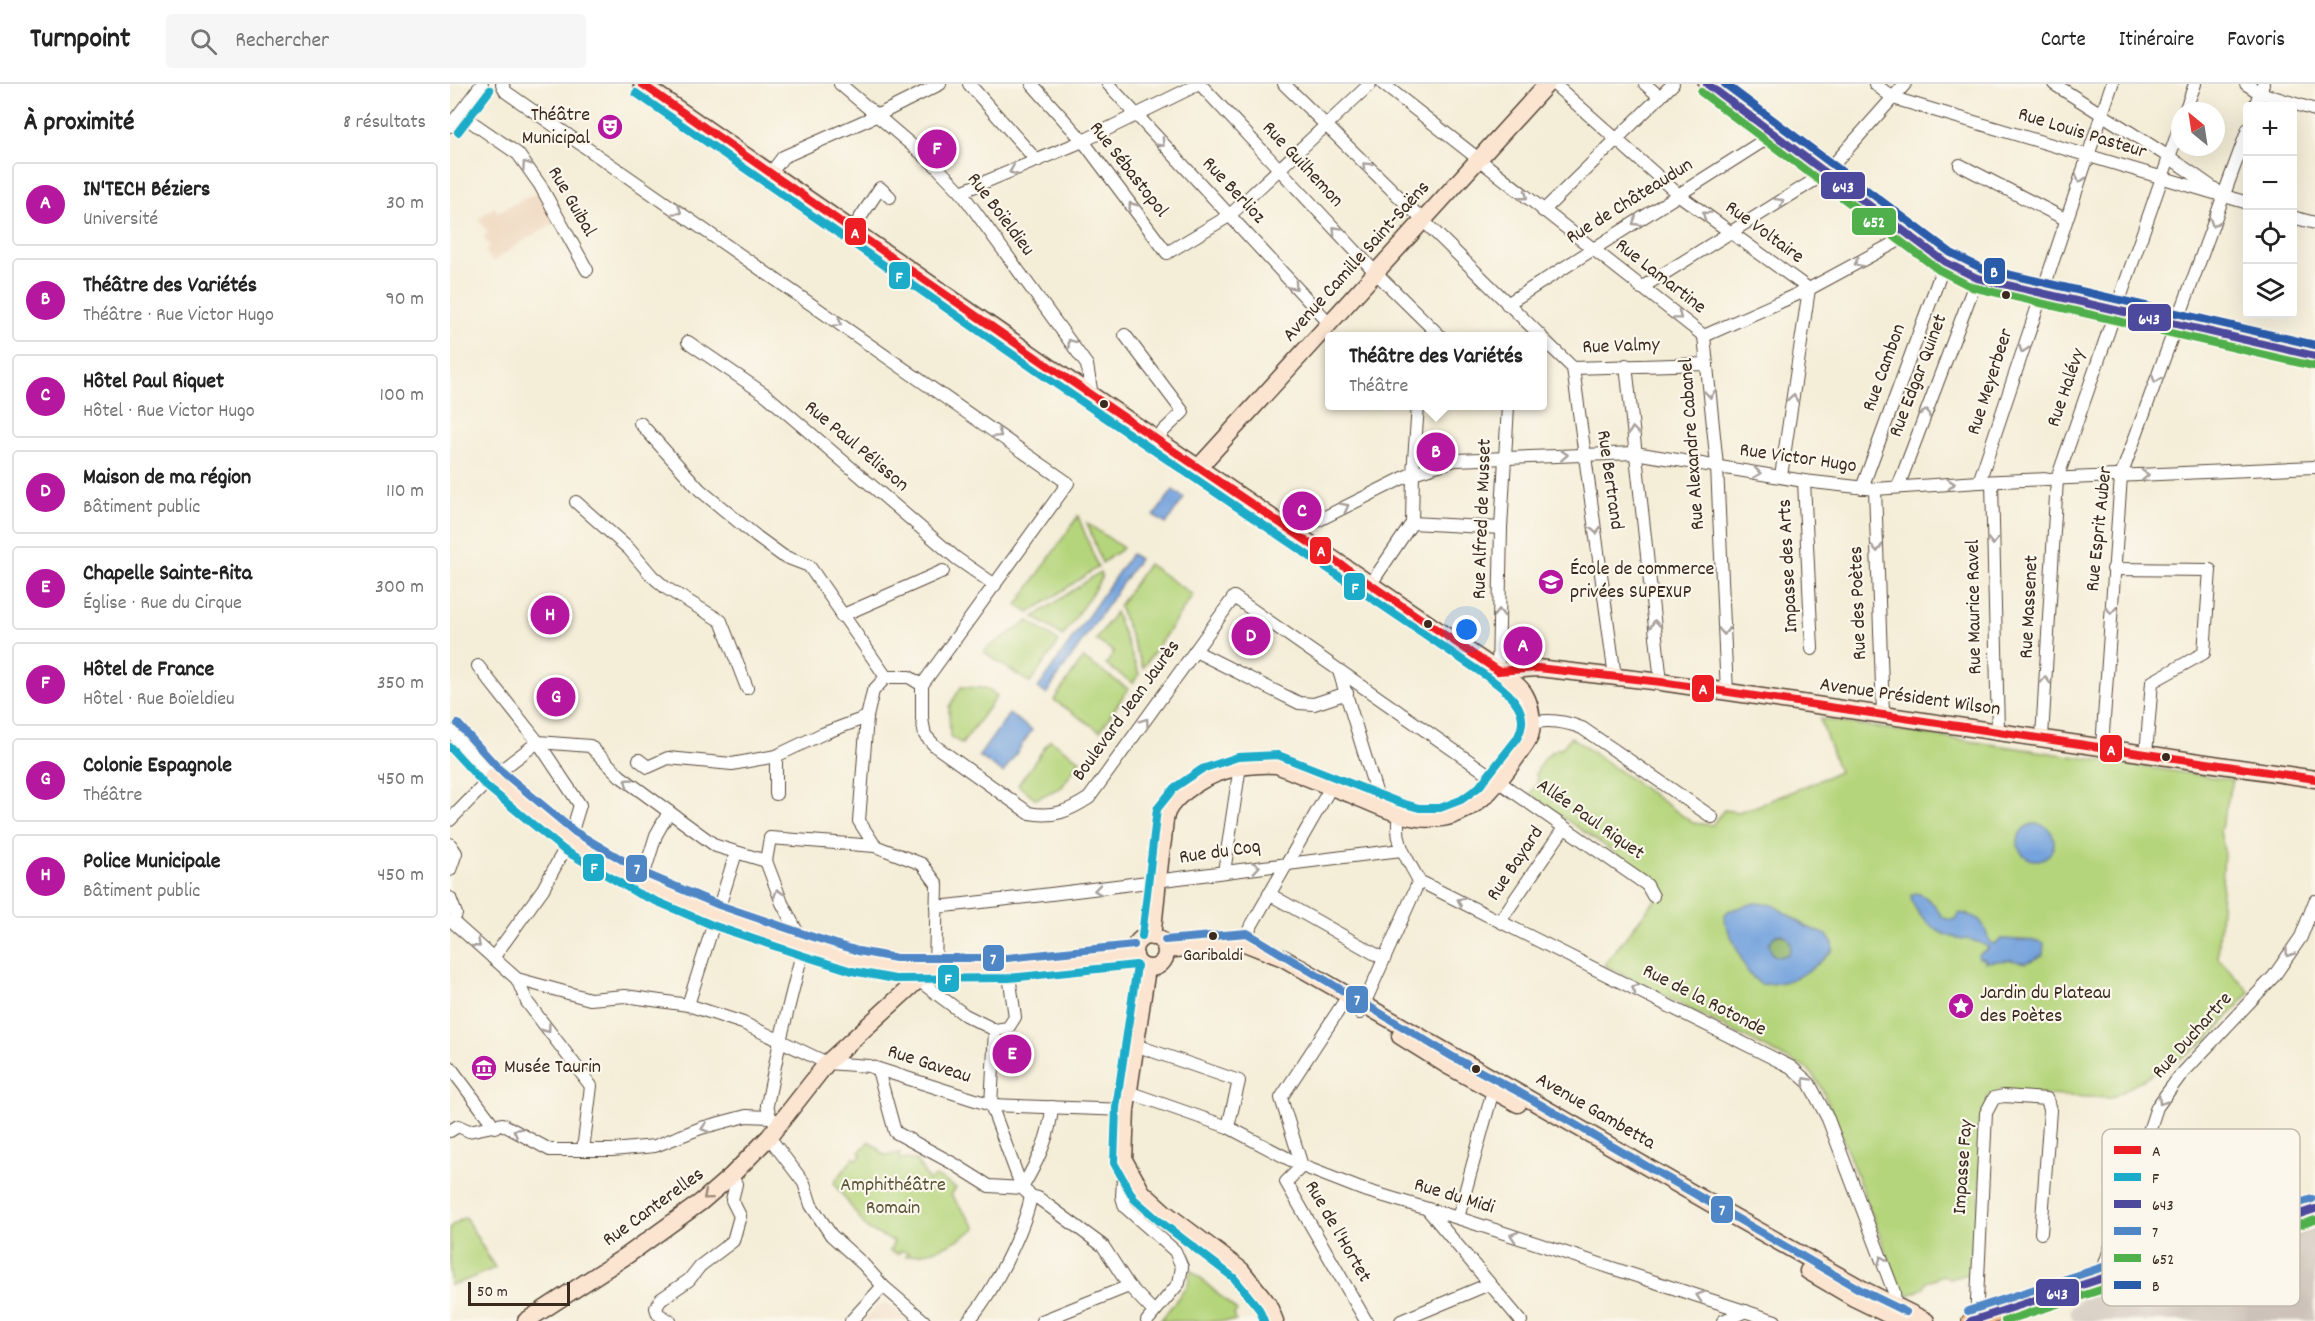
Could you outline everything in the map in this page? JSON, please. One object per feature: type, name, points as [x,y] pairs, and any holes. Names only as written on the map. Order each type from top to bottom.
[{"type":"main road","points":[[642,84],[1092,396],[1498,671],[1525,695]]},
{"type":"main road","name":"Avenue Camille Saint-Saëns","points":[[1198,468],[1547,84]]},
{"type":"main road","points":[[1707,84],[1945,262],[1977,278],[2315,357]]},
{"type":"main road","points":[[1152,937],[1156,881],[1167,812],[1179,796],[1197,783],[1216,773],[1240,766],[1277,765],[1399,814],[1442,818],[1460,812],[1483,798],[1500,781],[1530,736],[1532,723],[1525,695],[1527,683],[1538,668]]},
{"type":"main road","name":"Avenue Président Wilson","points":[[1498,671],[1538,668],[1661,682],[2315,779]]},
{"type":"main road","points":[[492,777],[569,841],[641,884],[715,915],[855,961],[895,969],[1008,968],[1135,954]]},
{"type":"main road","points":[[1152,937],[1161,941],[1166,950],[1161,964],[1154,968],[1147,968],[1138,963],[1135,954],[1135,947],[1139,941],[1152,937]]},
{"type":"main road","name":"Avenue Gambetta","points":[[1166,950],[1242,942],[1283,958],[1362,1008],[1494,1085],[1512,1100],[1726,1218],[1854,1298],[1896,1314],[1926,1321]]},
{"type":"main road","name":"Avenue Gambetta","points":[[1242,942],[1344,1002],[1362,1008]]},
{"type":"main road","points":[[1147,968],[1128,1092],[1124,1160],[1142,1192],[1164,1212],[1241,1270],[1268,1304],[1275,1321]]},
{"type":"main road","name":"Rue Canterelles","points":[[526,1321],[629,1254],[701,1202],[731,1176],[769,1119],[792,1110],[827,1063],[918,980],[934,969]]},
{"type":"main road","points":[[2300,1214],[2315,1209]]},
{"type":"main road","points":[[1973,1320],[2100,1278]]},
{"type":"street","points":[[450,126],[482,84]]},
{"type":"street","points":[[502,84],[506,92],[1068,483],[922,685],[909,677],[886,677],[873,691],[867,717],[859,821],[875,846]]},
{"type":"street","name":"Rue Boïeldieu","points":[[840,84],[935,165],[961,192],[1087,365],[1092,396]]},
{"type":"street","points":[[770,174],[783,157],[878,115],[940,84]]},
{"type":"street","points":[[969,84],[1037,161]]},
{"type":"street","name":"Rue Sébastopol","points":[[1032,84],[1083,141],[1167,253],[1229,216]]},
{"type":"street","name":"Rue Berlioz","points":[[1108,84],[1330,324]]},
{"type":"street","points":[[961,192],[1083,141],[1199,84]]},
{"type":"street","name":"Rue Guilhemon","points":[[1199,84],[1376,273]]},
{"type":"street","points":[[1284,84],[1537,332]]},
{"type":"street","points":[[1229,216],[1370,84]]},
{"type":"street","name":"Rue Lamartine","points":[[1383,84],[1704,336]]},
{"type":"street","name":"Rue Voltaire","points":[[1554,84],[1679,195],[1809,289],[1781,476]]},
{"type":"street","points":[[1645,84],[1660,97]]},
{"type":"street","points":[[1543,211],[1673,84]]},
{"type":"street","name":"Rue Louis Pasteur","points":[[1875,84],[1893,98],[2243,202]]},
{"type":"street","points":[[1641,288],[1826,173],[1905,84]]},
{"type":"street","points":[[2054,84],[2169,157],[2224,196]]},
{"type":"street","name":"Rue Meyerbeer","points":[[1978,482],[2112,84]]},
{"type":"street","points":[[2188,102],[2195,84]]},
{"type":"street","points":[[2246,84],[2315,110]]},
{"type":"street","name":"Rue Guibal","points":[[460,114],[518,154],[540,185],[587,270]]},
{"type":"street","name":"Rue de Châteaudun","points":[[1507,304],[1774,134]]},
{"type":"street","name":"Rue Esprit Auber","points":[[2102,747],[2121,476],[2243,141]]},
{"type":"street","name":"Rue Halévy","points":[[2057,479],[2171,151]]},
{"type":"street","points":[[1960,165],[2066,219]]},
{"type":"street","points":[[852,230],[880,188],[890,197]]},
{"type":"street","points":[[2297,218],[2315,223]]},
{"type":"street","points":[[1704,336],[1809,289],[1909,235]]},
{"type":"street","name":"Rue Cambon","points":[[1862,488],[1945,262]]},
{"type":"street","points":[[1376,273],[1436,332]]},
{"type":"street","name":"Rue Edgar Quinet","points":[[1898,487],[1977,278]]},
{"type":"street","points":[[1423,332],[1424,321]]},
{"type":"street","points":[[1125,335],[1183,412],[1155,439]]},
{"type":"street","name":"Rue Alexandre Cabanel","points":[[1704,336],[1717,466],[1727,693]]},
{"type":"street","name":"Rue Paul Pélisson","points":[[688,342],[766,395],[956,558],[995,585]]},
{"type":"street","points":[[1547,342],[1573,368]]},
{"type":"street","name":"Rue Valmy","points":[[1573,368],[1707,364]]},
{"type":"street","points":[[1626,365],[1661,682]]},
{"type":"street","name":"Rue Bertrand","points":[[1573,368],[1615,676]]},
{"type":"street","points":[[1370,585],[1412,523],[1418,410]]},
{"type":"street","name":"Rue Alfred de Musset","points":[[1498,671],[1501,528],[1508,410]]},
{"type":"street","points":[[640,423],[700,490],[783,556],[808,566],[886,677]]},
{"type":"street","name":"Rue Victor Hugo","points":[[1293,533],[1413,472],[1455,460],[1635,453],[1804,481],[1875,489],[1978,482],[2315,467]]},
{"type":"street","name":"Rue Massenet","points":[[2042,738],[2057,479]]},
{"type":"street","name":"Impasse des Arts","points":[[1804,481],[1812,649]]},
{"type":"street","name":"Rue Maurice Ravel","points":[[1992,482],[1998,731]]},
{"type":"street","name":"Rue des Poètes","points":[[1875,489],[1883,714]]},
{"type":"street","points":[[576,502],[629,549],[652,576],[666,588],[721,621],[747,688]]},
{"type":"street","points":[[1412,523],[1501,528]]},
{"type":"street","points":[[2113,569],[2210,570],[2204,653],[2152,682],[2146,754]]},
{"type":"street","points":[[842,615],[943,571]]},
{"type":"street","name":"Boulevard Jean Jaurès","points":[[922,685],[922,719],[925,735],[935,746],[1029,813],[1044,816],[1060,814],[1089,798],[1234,597]]},
{"type":"street","name":"Allée Paul Riquet","points":[[1234,597],[1647,885],[1653,896]]},
{"type":"street","points":[[1196,651],[1299,703],[1314,704],[1347,693]]},
{"type":"street","points":[[478,666],[538,742],[580,805],[569,841],[543,889],[493,958]]},
{"type":"street","points":[[1339,670],[1381,808]]},
{"type":"street","points":[[639,760],[648,767],[668,758],[732,765],[776,756],[822,734],[867,717]]},
{"type":"street","points":[[1532,723],[1560,722],[1582,728],[1712,817]]},
{"type":"street","points":[[450,731],[492,777]]},
{"type":"street","points":[[450,820],[492,777],[538,742],[590,746],[620,776],[716,846],[766,861]]},
{"type":"street","points":[[776,756],[776,794]]},
{"type":"street","points":[[1224,872],[1240,766]]},
{"type":"street","points":[[1242,942],[1331,787]]},
{"type":"street","points":[[641,884],[656,835],[669,813]]},
{"type":"street","points":[[1362,1008],[1419,881],[1402,850],[1397,831],[1399,814]]},
{"type":"street","name":"Rue Bayard","points":[[1500,921],[1564,828]]},
{"type":"street","points":[[924,1321],[882,1286],[831,1235],[811,1205],[804,1184],[769,1119],[780,1041],[804,945],[782,903],[766,861],[770,838],[875,846],[922,864],[937,885],[934,969]]},
{"type":"street","points":[[450,844],[456,853],[450,870]]},
{"type":"street","name":"Rue du Coq","points":[[936,907],[1086,891],[1287,863],[1402,850]]},
{"type":"street","points":[[688,1005],[736,853]]},
{"type":"street","name":"Rue de la Rotonde","points":[[1419,881],[1791,1067],[1809,1083],[1828,1119],[1894,1292],[1896,1314]]},
{"type":"street","points":[[1269,894],[1384,959]]},
{"type":"street","points":[[450,898],[456,914],[451,924],[517,979],[527,1002],[591,1086],[583,1150]]},
{"type":"street","name":"Rue Duchartre","points":[[2150,1129],[2157,1107],[2179,1077],[2274,976],[2301,937],[2315,901]]},
{"type":"street","points":[[918,980],[965,1015],[994,1030],[1008,1028],[1015,1017],[1008,968]]},
{"type":"street","points":[[517,979],[590,999],[625,996],[688,1005],[743,1023],[827,1063]]},
{"type":"street","points":[[1302,1166],[1281,1098],[1344,1002]]},
{"type":"street","points":[[968,1321],[989,1293],[1012,1248],[1029,1205],[1026,1192],[991,1105],[994,1030]]},
{"type":"street","points":[[1135,1045],[1239,1081],[1228,1127]]},
{"type":"street","name":"Rue Gaveau","points":[[827,1063],[869,1066],[991,1105],[1126,1110]]},
{"type":"street","points":[[450,1067],[495,1127]]},
{"type":"street","points":[[878,1070],[895,1132],[989,1186],[1026,1192],[1038,1198],[1103,1246],[1150,1317],[1179,1283],[1182,1266],[1175,1251],[1125,1207],[1122,1197],[1124,1160]]},
{"type":"street","points":[[1458,1218],[1494,1085]]},
{"type":"street","name":"Rue du Midi","points":[[1128,1092],[1228,1127],[1302,1166],[1361,1189],[1458,1218],[1775,1321]]},
{"type":"street","name":"Impasse Fay","points":[[1973,1320],[1986,1113],[1994,1098],[2004,1096],[2047,1099],[2050,1110],[2041,1233]]},
{"type":"street","points":[[1026,1192],[1050,1126],[1052,1107]]},
{"type":"street","points":[[454,1128],[469,1131],[502,1124],[550,1149],[583,1150],[655,1146],[701,1128],[746,1116],[769,1119]]},
{"type":"street","name":"Rue de l'Hortet","points":[[1302,1166],[1286,1182],[1366,1321]]},
{"type":"street","points":[[670,1321],[658,1314],[656,1308],[661,1299],[689,1280],[700,1266],[733,1241],[740,1216],[732,1200],[736,1184],[731,1176]]},
{"type":"street","points":[[1428,1210],[1521,1321]]},
{"type":"street","name":"Rue Duchartre","points":[[2100,1278],[2102,1272]]},
{"type":"street","points":[[1401,1321],[1489,1284]]},
{"type":"street","points":[[851,1321],[882,1286]]},
{"type":"street","points":[[1042,1321],[1129,1286]]},
{"type":"street","points":[[1723,1321],[1746,1311]]},
{"type":"shaded area","points":[[538,192],[556,222],[521,242],[493,262],[485,251],[490,247],[483,237],[488,232],[478,219],[494,207],[498,212]]},
{"type":"shaded area","points":[[2315,1224],[2315,1321],[2073,1321],[2070,1310],[2081,1299],[2102,1292],[2102,1306],[2300,1306],[2300,1229]]},
{"type":"shaded area","points":[[889,1304],[906,1321],[864,1321],[878,1305]]},
{"type":"green space","points":[[1078,516],[1098,567],[1029,613],[1017,605]]},
{"type":"green space","points":[[1087,523],[1123,548],[1102,563]]},
{"type":"green space","points":[[1148,564],[1193,595],[1143,668],[1119,606]]},
{"type":"green space","points":[[1100,572],[1102,578],[1063,636],[1034,617]]},
{"type":"green space","points":[[1115,612],[1139,674],[1133,683],[1106,665],[1114,652],[1096,640]]},
{"type":"green space","points":[[1029,621],[1059,642],[1030,683],[984,652]]},
{"type":"green space","points":[[1083,658],[1128,689],[1100,731],[1054,700]]},
{"type":"green space","points":[[961,687],[986,688],[997,696],[962,744],[950,736],[949,707]]},
{"type":"green space","name":"Jardin du Plateau des Poètes","points":[[1820,719],[2233,780],[2220,831],[2224,851],[2218,958],[2250,992],[2208,1039],[2191,1052],[2111,1098],[2006,1093],[2000,1090],[1988,1096],[1973,1273],[1949,1279],[1943,1275],[1926,1282],[1924,1288],[1909,1295],[1901,1291],[1836,1121],[1820,1085],[1809,1070],[1604,965],[1659,895],[1654,891],[1655,880],[1530,795],[1538,781],[1536,774],[1540,765],[1549,754],[1562,748],[1571,737],[1693,823],[1712,825],[1724,810],[1738,812],[1757,806],[1839,772]]},
{"type":"green space","points":[[1050,740],[1080,760],[1062,787],[1036,799],[1018,785]]},
{"type":"green space","points":[[1780,935],[1788,938],[1791,946],[1788,954],[1780,957],[1772,954],[1769,946],[1772,938]]},
{"type":"green space","name":"Amphithéâtre Romain","points":[[870,1141],[884,1155],[900,1154],[900,1159],[916,1160],[929,1181],[936,1176],[956,1188],[951,1195],[976,1228],[952,1243],[925,1253],[906,1256],[908,1252],[900,1251],[898,1254],[890,1251],[894,1241],[868,1230],[834,1183],[854,1157],[857,1160],[862,1155],[859,1152]]},
{"type":"green space","points":[[465,1217],[495,1268],[450,1285],[450,1227]]},
{"type":"green space","points":[[1191,1270],[1237,1311],[1234,1314],[1236,1321],[1160,1321],[1188,1285]]},
{"type":"water","points":[[1173,490],[1184,498],[1166,524],[1154,516]]},
{"type":"water","points":[[1131,554],[1139,559],[1046,694],[1038,688]]},
{"type":"water","points":[[1009,714],[1032,730],[1003,773],[979,756]]},
{"type":"water","points":[[2036,824],[2048,830],[2054,842],[2048,854],[2036,860],[2024,854],[2018,842],[2024,830]]},
{"type":"water","points":[[1916,893],[1931,902],[1942,917],[1950,920],[1956,919],[1960,913],[1978,919],[1990,943],[1994,944],[2002,939],[2039,941],[2044,943],[2043,955],[2026,963],[2011,960],[1985,962],[1985,959],[1979,958],[1978,955],[1989,948],[1976,941],[1944,934],[1923,918],[1912,901],[1911,895]]},
{"type":"water","points":[[1755,903],[1773,905],[1807,927],[1827,935],[1833,943],[1833,950],[1818,964],[1800,975],[1781,982],[1760,984],[1747,971],[1726,925],[1724,917],[1728,911]],"holes":[[[1781,934],[1790,942],[1790,948],[1788,954],[1780,957],[1772,954],[1769,943],[1776,935]]]},
{"type":"transit line","name":"A","points":[[642,84],[1050,367],[1498,671]]},
{"type":"transit line","name":"643","points":[[1707,84],[1945,262],[1977,278],[2315,356]]},
{"type":"transit line","name":"B","points":[[1725,84],[1951,253],[1981,268],[2315,345]]},
{"type":"transit line","name":"F","points":[[458,132],[490,90]]},
{"type":"transit line","name":"652","points":[[1701,92],[1939,270],[1972,287],[2313,366]]},
{"type":"transit line","name":"F","points":[[636,93],[1044,376],[1492,680],[1518,705],[1522,721],[1516,740],[1479,787],[1461,800],[1440,808],[1419,808],[1398,802],[1278,755],[1238,757],[1202,769],[1174,788],[1157,809],[1142,936]]},
{"type":"transit line","name":"A","points":[[1498,671],[1538,668],[1661,682],[2315,779]]},
{"type":"transit line","name":"7","points":[[458,724],[499,769],[575,832],[646,874],[719,905],[807,935],[858,951],[896,958],[1007,958],[1134,945]]},
{"type":"transit line","name":"F","points":[[450,747],[485,785],[564,850],[637,893],[712,925],[801,955],[852,971],[895,979],[1009,978],[1136,965]]},
{"type":"transit line","name":"7","points":[[1165,940],[1247,933],[1453,1057],[1517,1091],[1859,1289],[1906,1312]]},
{"type":"transit line","name":"F","points":[[1137,966],[1116,1108],[1114,1163],[1134,1199],[1234,1278],[1259,1309],[1264,1321]]},
{"type":"transit line","name":"7","points":[[2300,1203],[2312,1199]]},
{"type":"transit line","name":"643","points":[[2300,1214],[2315,1209]]},
{"type":"transit line","name":"652","points":[[2300,1225],[2315,1220]]},
{"type":"transit line","name":"7","points":[[1968,1311],[2102,1267]]},
{"type":"transit line","name":"643","points":[[1971,1321],[2102,1278]]},
{"type":"transit line","name":"652","points":[[2005,1321],[2102,1289]]},
{"type":"place","name":"Théâtre Municipal","points":[[610,127]]},
{"type":"place","name":"Hôtel de France","points":[[937,149]]},
{"type":"place","name":"Théâtre des Variétés","points":[[1436,452]]},
{"type":"place","name":"Hôtel Paul Riquet","points":[[1302,511]]},
{"type":"place","name":"École de commerce privées SUPEXUP","points":[[1551,582]]},
{"type":"place","name":"Police Municipale","points":[[550,615]]},
{"type":"place","name":"Maison de ma région","points":[[1251,636]]},
{"type":"place","name":"IN'TECH Béziers","points":[[1523,646]]},
{"type":"place","name":"Colonie Espagnole","points":[[556,697]]},
{"type":"place","name":"Garibaldi","points":[[1213,936]]},
{"type":"place","name":"Jardin du Plateau des Poètes","points":[[1961,1006]]},
{"type":"place","name":"Chapelle Sainte-Rita","points":[[1012,1054]]},
{"type":"place","name":"Musée Taurin","points":[[484,1068]]}]
